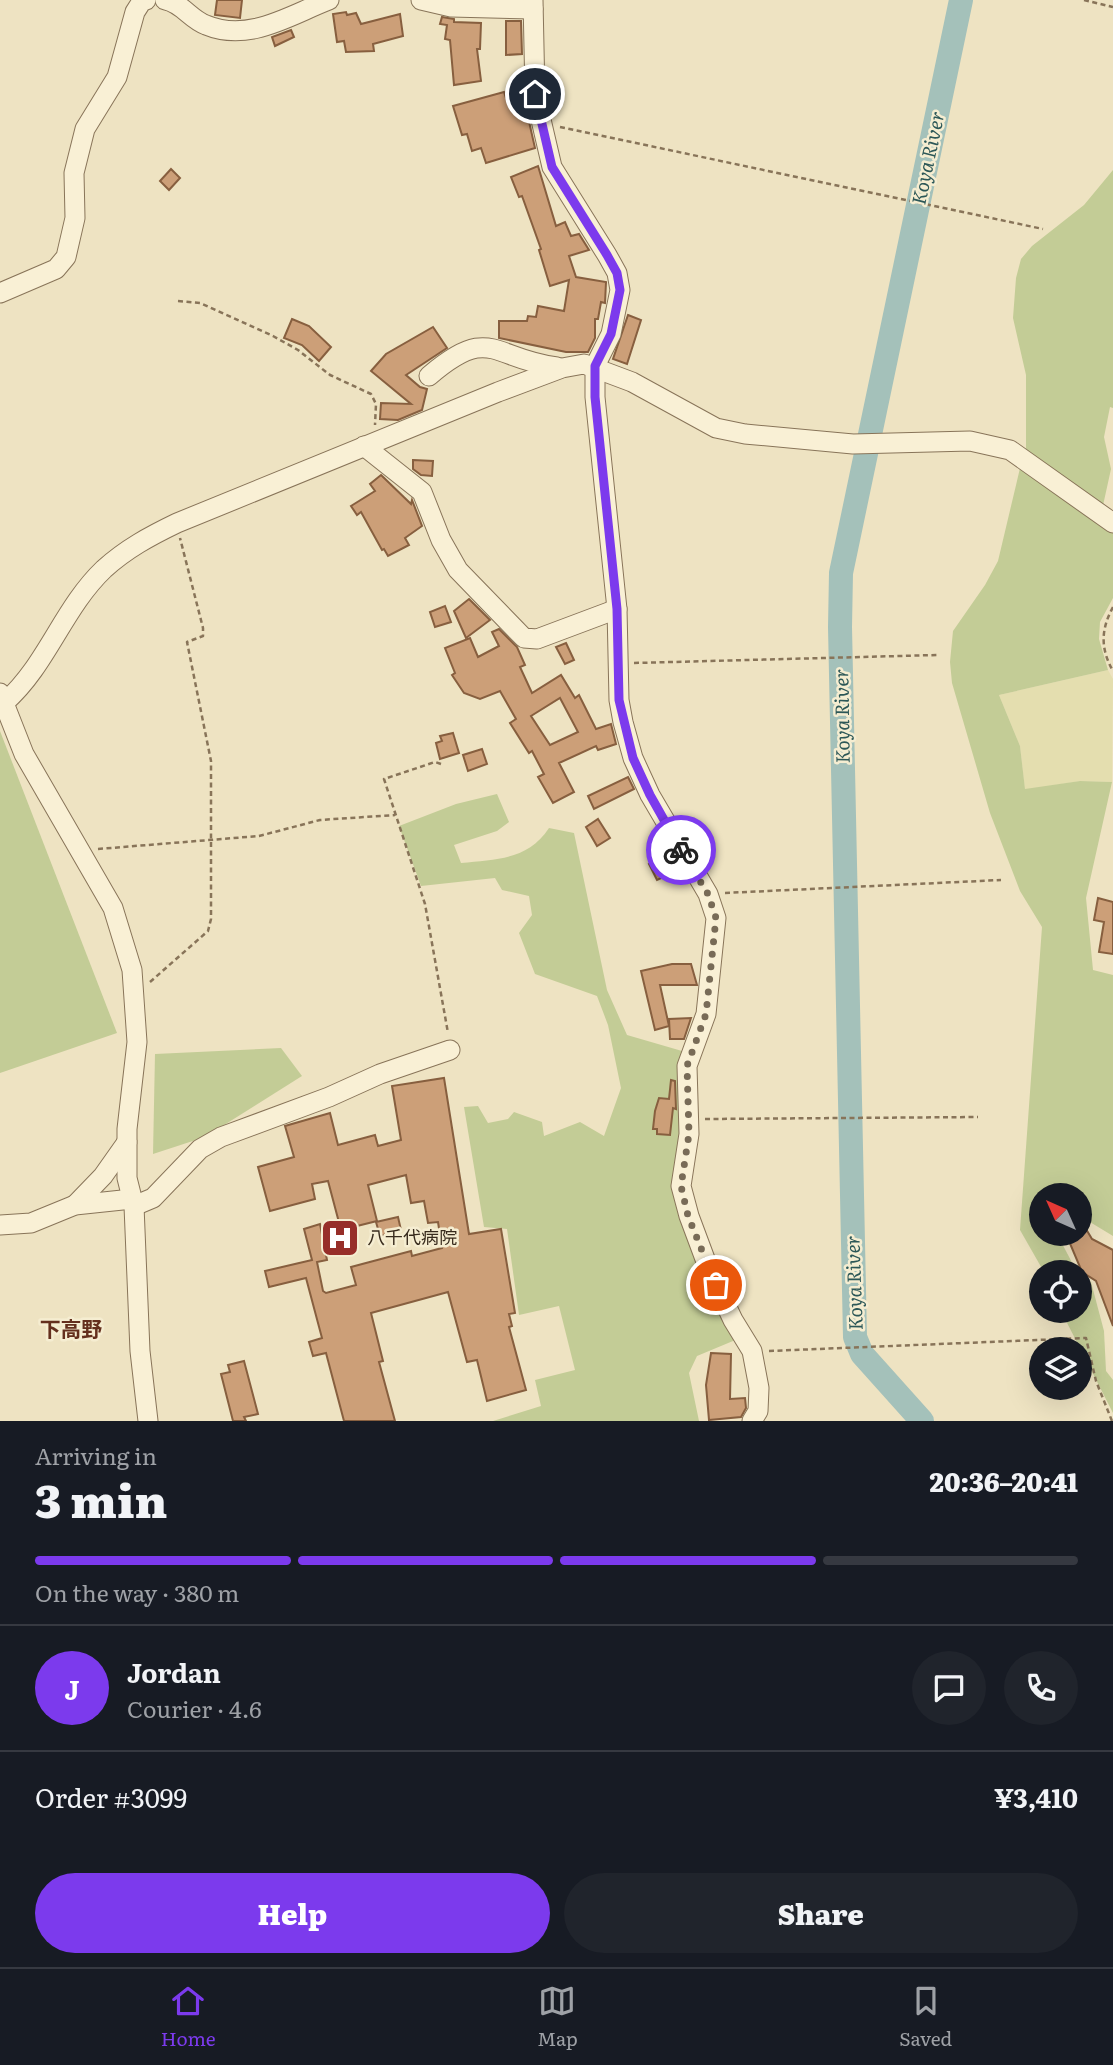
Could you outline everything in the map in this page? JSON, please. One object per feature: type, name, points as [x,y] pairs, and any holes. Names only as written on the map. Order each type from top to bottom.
[{"type":"street","points":[[0,293],[56,269],[65,257],[75,218],[74,173],[85,129],[117,77],[135,12],[142,1],[146,0]]},
{"type":"street","points":[[165,0],[183,8],[200,23],[232,31],[274,25],[329,0]]},
{"type":"street","points":[[421,0],[452,7],[533,5],[535,94],[552,167],[617,273],[619,305],[611,334],[595,366],[595,397],[617,609],[619,700],[633,758],[650,795],[708,894],[716,918],[706,1014],[687,1066],[688,1119],[681,1186],[688,1216],[733,1320],[752,1352],[759,1388],[758,1411],[752,1421]]},
{"type":"street","points":[[429,376],[450,358],[467,349],[483,347],[497,347],[525,363],[562,368]]},
{"type":"street","points":[[148,1421],[140,1351],[133,1202],[127,1178],[127,1142],[137,1042],[132,970],[113,908],[24,754],[2,698],[36,671],[70,614],[103,571],[139,541],[177,523],[562,368],[584,363],[632,382],[716,428],[745,434],[853,444],[970,441],[1010,450],[1113,523]]},
{"type":"street","points":[[370,444],[422,492],[448,554],[458,570],[524,638],[537,639],[617,609]]},
{"type":"street","points":[[0,1225],[31,1223],[75,1205],[133,1202],[153,1198],[200,1149],[221,1137],[329,1097],[380,1074],[450,1050]]},
{"type":"street","points":[[75,1205],[103,1176],[127,1142]]},
{"type":"path","points":[[1084,0],[1113,7]]},
{"type":"path","points":[[542,124],[1043,229]]},
{"type":"path","points":[[178,301],[200,303],[273,336],[299,349],[330,375],[371,394],[376,404],[370,444]]},
{"type":"path","points":[[134,996],[208,931],[211,919],[211,761],[187,642],[202,636],[203,628],[177,523]]},
{"type":"path","points":[[1113,607],[1104,622],[1102,638],[1113,671]]},
{"type":"path","points":[[617,664],[937,656]]},
{"type":"path","points":[[441,764],[435,762],[384,779],[425,904],[445,1004],[450,1050]]},
{"type":"path","points":[[81,850],[259,836],[320,820],[395,816]]},
{"type":"path","points":[[708,894],[1001,880]]},
{"type":"path","points":[[688,1119],[978,1117]]},
{"type":"path","points":[[752,1352],[1086,1338],[1096,1381],[1112,1421]]},
{"type":"shaded area","points":[[1108,670],[1113,679],[1112,782],[1080,781],[1025,790],[1020,746],[999,695]]},
{"type":"green space","points":[[1113,170],[1113,408],[1110,407],[1104,437],[1111,469],[1102,510],[1026,455],[1026,375],[1013,318],[1016,278],[1021,259],[1032,246],[1084,205]]},
{"type":"green space","points":[[1021,464],[1113,528],[1113,598],[1100,622],[1099,639],[1108,670],[999,695],[1020,746],[1025,789],[1080,781],[1112,782],[1086,898],[1093,970],[1113,975],[1113,1236],[1092,1223],[1092,1183],[1029,1183],[1029,1246],[1020,1230],[1042,927],[1020,891],[990,813],[952,683],[950,662],[953,631],[998,561]]},
{"type":"green space","points":[[0,731],[117,1033],[0,1073]]},
{"type":"green space","points":[[497,794],[509,822],[497,831],[454,845],[461,863],[511,856],[541,839],[549,828],[574,833],[607,990],[627,1035],[682,1051],[677,1187],[737,1335],[733,1341],[697,1356],[689,1373],[699,1421],[493,1421],[541,1406],[535,1380],[575,1370],[559,1306],[519,1315],[507,1229],[484,1227],[464,1107],[478,1106],[488,1123],[508,1119],[514,1112],[542,1122],[544,1136],[580,1122],[604,1136],[621,1088],[608,1025],[597,996],[535,974],[519,933],[532,915],[529,896],[502,890],[495,878],[421,886],[399,826],[456,804]]},
{"type":"green space","points":[[281,1048],[302,1076],[205,1137],[153,1154],[155,1054]]},
{"type":"green space","points":[[1029,1246],[1063,1246],[1071,1260],[1037,1260]]},
{"type":"green space","points":[[1092,1286],[1104,1331],[1106,1371],[1113,1380],[1113,1413],[1092,1372],[1092,1337],[1074,1337],[1067,1323],[1092,1323]]},
{"type":"building","points":[[217,0],[242,0],[240,18],[215,15]]},
{"type":"building","points":[[346,12],[347,15],[356,13],[361,24],[400,14],[403,36],[373,44],[374,51],[346,52],[344,41],[337,42],[333,14]]},
{"type":"building","points":[[442,17],[454,19],[454,22],[481,23],[480,49],[477,49],[481,81],[454,85],[450,40],[445,39],[447,25],[440,24]]},
{"type":"building","points":[[506,21],[521,21],[522,54],[506,55]]},
{"type":"building","points":[[291,30],[294,37],[275,46],[272,37]]},
{"type":"building","points":[[504,92],[509,107],[525,104],[535,148],[486,163],[481,148],[472,151],[467,134],[462,135],[453,106]]},
{"type":"building","points":[[538,166],[556,226],[565,222],[571,236],[579,234],[589,250],[569,256],[576,277],[606,282],[605,303],[601,302],[598,319],[595,319],[595,338],[588,352],[566,352],[499,338],[499,321],[527,321],[528,316],[536,317],[538,306],[564,311],[569,280],[550,286],[539,250],[541,249],[522,196],[519,197],[511,177]]},
{"type":"building","points":[[171,169],[180,178],[169,190],[160,181]]},
{"type":"building","points":[[628,315],[641,320],[627,364],[613,359]]},
{"type":"building","points":[[292,319],[309,326],[331,347],[319,361],[302,345],[284,338]]},
{"type":"building","points":[[433,327],[447,348],[406,375],[420,387],[427,389],[422,410],[398,420],[380,419],[381,403],[411,404],[371,371],[386,354]]},
{"type":"building","points":[[413,460],[433,461],[432,476],[421,475],[413,469]]},
{"type":"building","points":[[381,475],[411,504],[412,500],[422,526],[405,538],[409,545],[388,556],[361,512],[357,515],[351,506],[375,491],[370,484]]},
{"type":"building","points":[[469,599],[490,620],[466,638],[454,611]]},
{"type":"building","points":[[445,606],[451,622],[435,627],[430,612]]},
{"type":"building","points":[[499,629],[517,647],[525,665],[520,667],[532,693],[561,675],[575,698],[579,695],[596,729],[611,724],[616,744],[598,750],[596,746],[559,763],[574,792],[553,803],[538,777],[544,774],[532,751],[529,753],[510,723],[516,719],[500,691],[480,699],[464,693],[452,675],[455,673],[445,648],[470,638],[478,657],[499,646],[492,632]],"holes":[[[560,698],[578,732],[550,745],[531,716]]]},
{"type":"building","points":[[566,643],[574,660],[565,664],[556,647]]},
{"type":"building","points":[[453,733],[459,753],[440,759],[436,743],[442,741],[440,736]]},
{"type":"building","points":[[482,749],[487,764],[468,771],[463,755]]},
{"type":"building","points":[[628,777],[634,789],[594,809],[588,796]]},
{"type":"building","points":[[598,819],[610,838],[597,846],[586,827]]},
{"type":"building","points":[[669,854],[677,871],[657,880],[649,864]]},
{"type":"building","points":[[1098,898],[1113,902],[1113,954],[1099,952],[1104,922],[1094,920]]},
{"type":"building","points":[[672,964],[691,964],[697,985],[660,985],[669,1026],[655,1030],[641,971]]},
{"type":"building","points":[[691,1018],[684,1039],[670,1039],[669,1019]]},
{"type":"building","points":[[444,1078],[469,1234],[501,1229],[515,1313],[509,1314],[512,1326],[509,1327],[526,1390],[487,1401],[477,1360],[467,1362],[448,1292],[371,1313],[383,1361],[379,1362],[395,1421],[344,1421],[326,1353],[313,1356],[309,1342],[322,1338],[306,1278],[269,1287],[265,1271],[312,1260],[304,1229],[320,1224],[327,1260],[317,1262],[323,1291],[326,1293],[356,1285],[351,1267],[411,1251],[412,1256],[442,1248],[438,1222],[428,1223],[424,1201],[411,1203],[406,1175],[368,1185],[377,1221],[341,1230],[328,1181],[312,1184],[315,1199],[270,1211],[258,1167],[294,1157],[285,1126],[330,1113],[338,1145],[375,1135],[378,1146],[401,1140],[392,1086]]},
{"type":"building","points":[[671,1080],[675,1081],[676,1109],[673,1108],[670,1135],[657,1134],[657,1129],[653,1129],[655,1111],[659,1098],[669,1099]]},
{"type":"building","points":[[398,1217],[401,1230],[380,1236],[376,1222]]},
{"type":"building","points":[[1092,1239],[1113,1250],[1113,1326],[1096,1281],[1092,1278],[1092,1260],[1077,1260],[1071,1246],[1092,1246]]},
{"type":"building","points":[[711,1353],[731,1354],[730,1399],[745,1398],[746,1408],[741,1417],[709,1420],[706,1385]]},
{"type":"building","points":[[244,1361],[258,1414],[244,1417],[246,1421],[233,1421],[221,1374],[230,1372],[228,1365]]},
{"type":"waterway","name":"Koya River","points":[[922,1421],[862,1354],[855,1337],[841,573],[961,0]]},
{"type":"way so far","points":[[681,850],[708,894],[716,918],[706,1014],[687,1066],[689,1134],[681,1186],[688,1216],[716,1285]]},
{"type":"place","name":"八千代病院","points":[[340,1238]]},
{"type":"district","name":"下高野","points":[[71,1330]]},
{"type":"route","points":[[535,94],[552,167],[617,273],[619,305],[611,334],[595,366],[595,397],[617,609],[619,700],[633,758],[681,850]]}]
